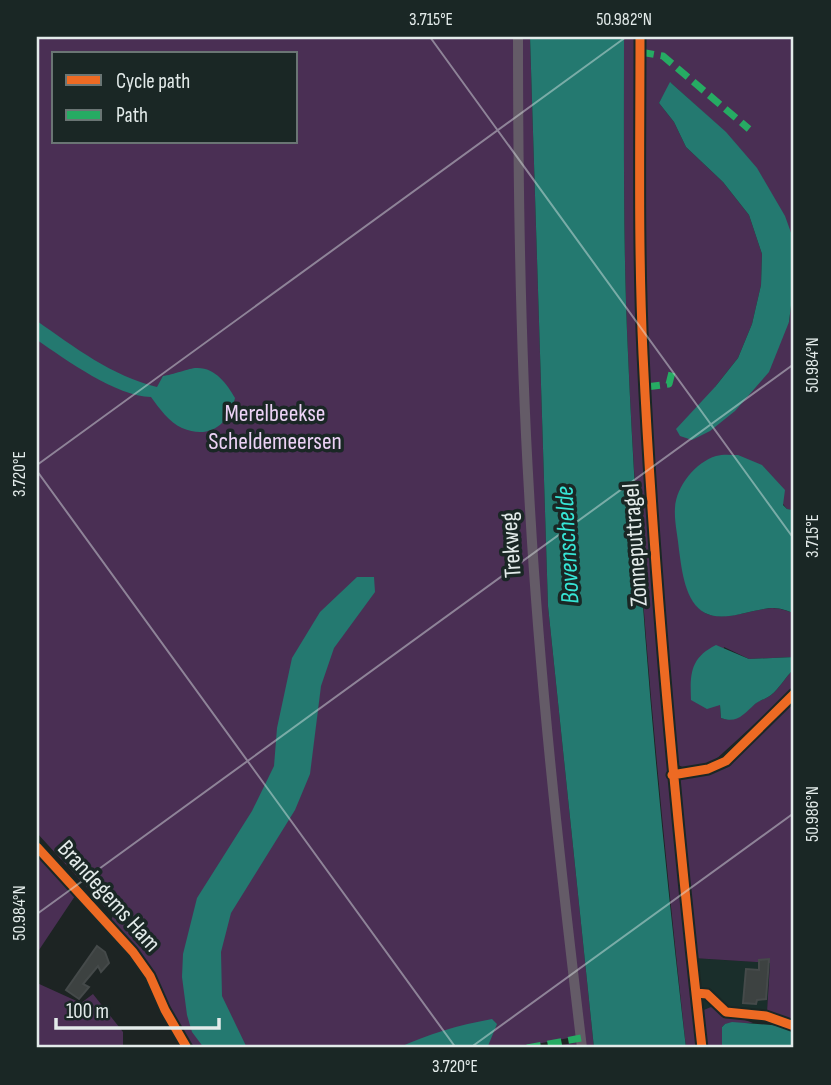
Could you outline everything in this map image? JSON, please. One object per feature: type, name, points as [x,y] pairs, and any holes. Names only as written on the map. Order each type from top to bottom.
[{"type":"street","name":"Trekweg","points":[[518,37],[520,284],[529,494],[547,739],[582,1048]]},
{"type":"street","name":"Zonneputtragel","points":[[640,37],[643,329],[653,532],[672,775],[702,1048]]},
{"type":"street","name":"Brandegems Ham","points":[[37,847],[120,937],[145,969],[187,1048]]},
{"type":"street","points":[[712,1000],[726,1012],[766,1016],[794,1026]]},
{"type":"shaded area","points":[[692,958],[770,963],[767,1012],[698,1013]]},
{"type":"green space","name":"Merelbeekse Scheldemeersen","points":[[37,37],[530,37],[548,606],[594,1048],[541,1048],[574,1043],[574,1037],[515,1048],[190,1048],[110,922],[113,916],[37,833]]},
{"type":"green space","points":[[624,37],[794,37],[794,241],[771,192],[727,136],[671,83],[659,103],[674,122],[686,147],[723,182],[749,215],[762,254],[761,285],[752,324],[738,358],[715,387],[789,322],[794,281],[794,510],[787,509],[783,504],[686,585],[698,608],[705,613],[729,616],[772,608],[794,613],[794,657],[749,659],[724,647],[717,704],[720,705],[721,718],[731,719],[744,713],[777,689],[794,669],[794,688],[714,761],[687,769],[678,765],[680,779],[713,772],[723,766],[794,700],[794,1022],[767,1012],[770,963],[693,958],[699,1012],[711,1007],[753,1023],[725,1024],[722,1027],[722,1045],[726,1048],[686,1048],[668,875],[651,701],[632,441],[625,275]]},
{"type":"green space","points":[[37,854],[75,896],[37,953]]},
{"type":"green space","points":[[37,983],[81,1003],[93,994],[123,1032],[123,1048],[37,1048]]},
{"type":"water","name":"Bovenschelde","points":[[530,37],[624,37],[625,275],[637,528],[658,789],[686,1048],[594,1048],[548,606]]},
{"type":"water","points":[[670,82],[726,132],[757,168],[785,216],[794,241],[794,281],[789,322],[769,372],[735,411],[710,431],[692,440],[680,436],[676,429],[738,358],[752,324],[761,285],[762,254],[749,215],[723,182],[686,147],[674,122],[659,103]]},
{"type":"water","points":[[37,321],[109,368],[157,387],[163,376],[193,368],[209,370],[220,377],[232,393],[235,398],[232,407],[223,422],[209,431],[182,428],[161,410],[151,397],[123,391],[107,384],[37,340]]},
{"type":"water","points":[[721,455],[738,455],[762,465],[785,490],[783,505],[794,510],[794,613],[774,608],[730,616],[713,616],[698,608],[689,594],[675,518],[679,491],[688,476],[709,459]]},
{"type":"water","points":[[357,577],[374,577],[375,592],[334,648],[321,686],[310,774],[295,810],[231,913],[221,952],[222,996],[247,1048],[204,1048],[192,1032],[182,977],[183,954],[197,898],[252,811],[274,766],[277,728],[292,658],[320,612]]},
{"type":"water","points":[[716,645],[749,659],[794,657],[794,669],[769,696],[740,717],[727,720],[721,718],[720,705],[707,709],[691,700],[691,682],[696,661]]},
{"type":"water","points":[[492,1019],[497,1024],[488,1046],[482,1048],[398,1048],[444,1030]]},
{"type":"water","points":[[732,1022],[783,1026],[793,1030],[794,1048],[726,1048],[722,1045],[722,1027]]},
{"type":"building","points":[[97,946],[105,952],[109,963],[101,972],[98,966],[83,984],[89,987],[79,999],[66,990]]},
{"type":"building","points":[[769,959],[766,999],[757,1000],[756,1004],[743,1003],[746,969],[759,970],[759,960]]},
{"type":"marked path","points":[[640,52],[663,56],[749,129]]},
{"type":"marked path","points":[[646,387],[669,384],[673,368]]},
{"type":"marked path","points":[[527,1048],[581,1038]]},
{"type":"cycle path","points":[[640,37],[640,275],[653,528],[683,875],[702,1048]]},
{"type":"cycle path","points":[[672,775],[708,769],[726,761],[794,694]]},
{"type":"cycle path","points":[[37,847],[133,952],[150,976],[165,1010],[187,1048]]},
{"type":"cycle path","points":[[696,993],[707,994],[726,1012],[766,1016],[794,1026]]}]
